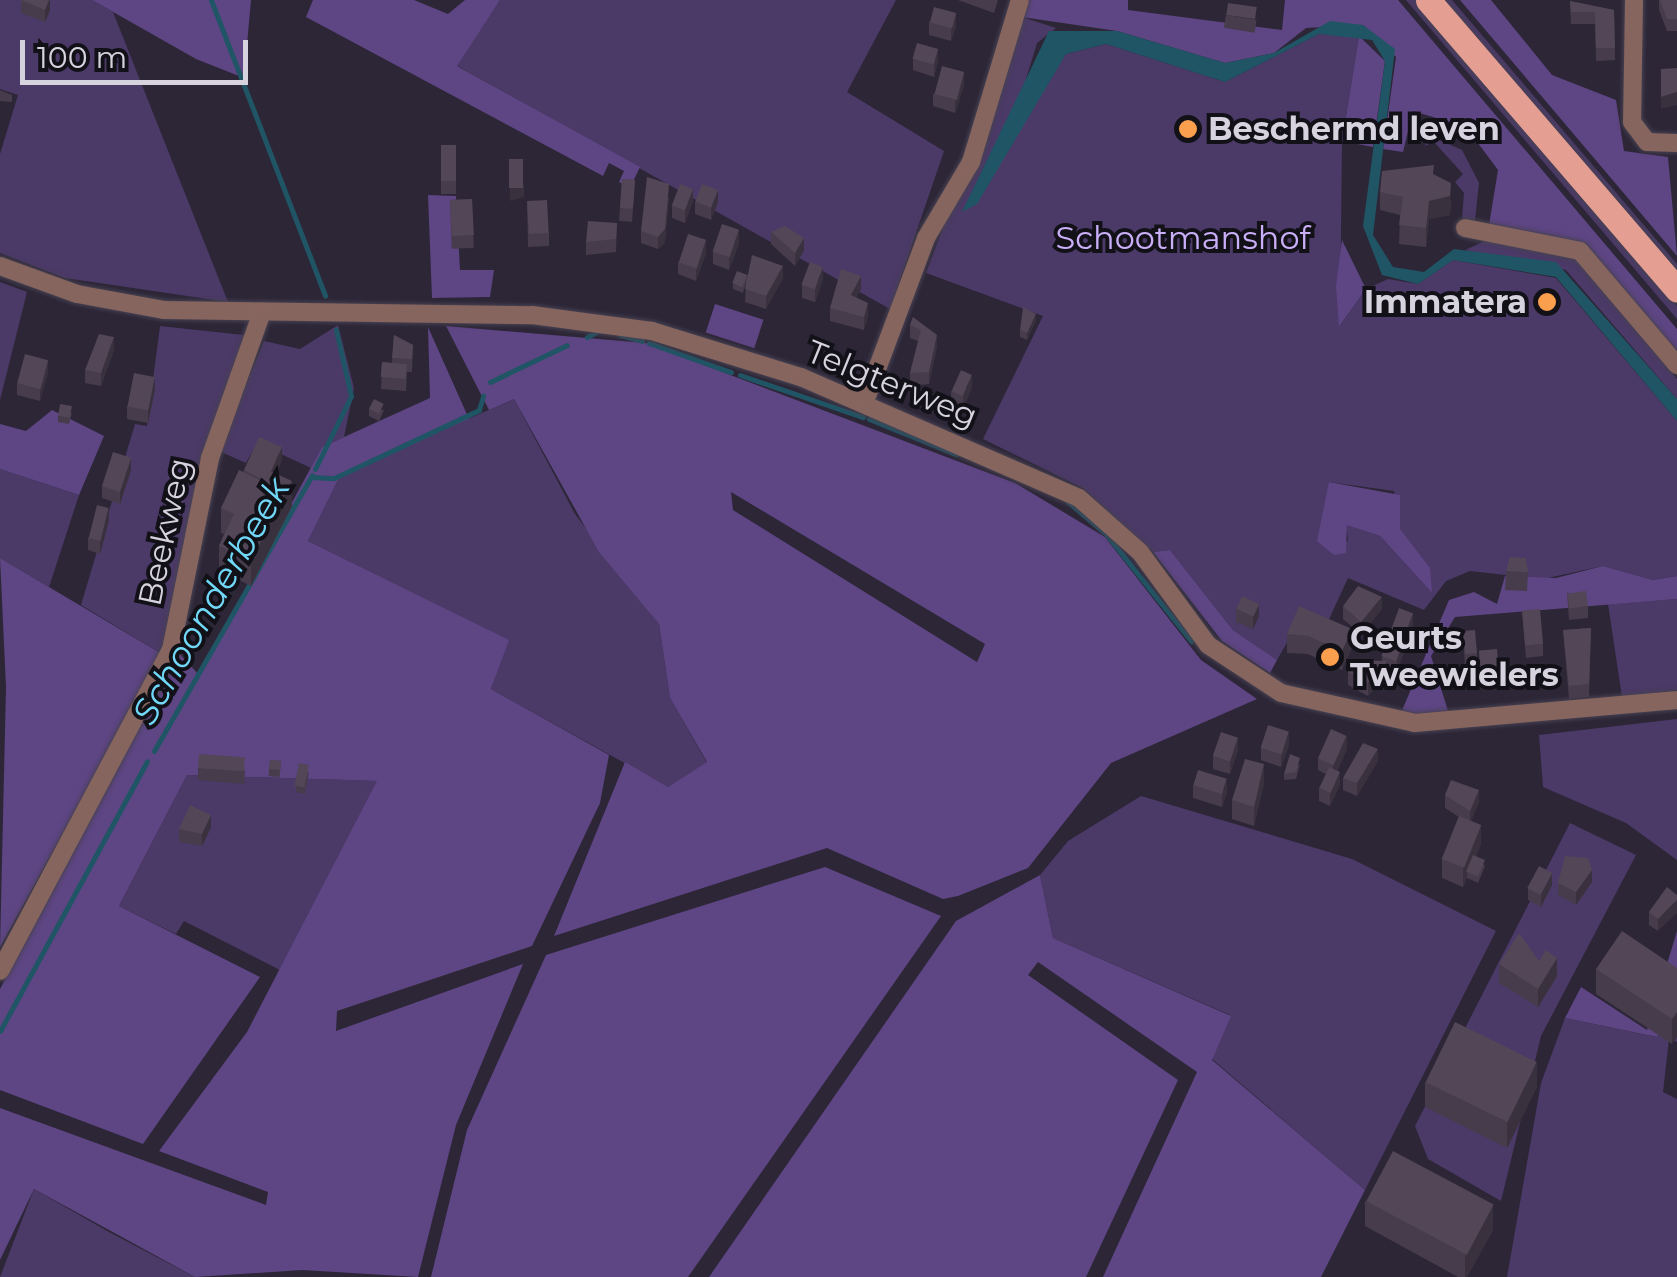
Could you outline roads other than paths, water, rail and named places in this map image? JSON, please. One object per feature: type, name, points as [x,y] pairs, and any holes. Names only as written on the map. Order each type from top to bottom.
[{"type":"main road","points":[[1428,0],[1677,290]]},
{"type":"street","points":[[864,404],[926,238],[971,162],[1020,0]]},
{"type":"street","points":[[1634,0],[1632,122],[1647,142],[1677,143]]},
{"type":"street","points":[[1465,228],[1580,252],[1677,364]]},
{"type":"street","name":"Telgterweg","points":[[0,266],[120,303],[262,312],[590,318],[864,404],[1079,498],[1140,552],[1208,644],[1281,694],[1415,723],[1677,700]]},
{"type":"street","name":"Beekweg","points":[[0,971],[171,650],[210,458],[262,312]]},
{"type":"water","points":[[1330,21],[1363,25],[1395,49],[1373,235],[1393,267],[1424,272],[1454,249],[1556,262],[1677,399],[1677,421],[1556,277],[1453,260],[1418,284],[1382,275],[1363,226],[1385,61],[1372,40],[1319,34],[1225,82],[1106,44],[1066,54],[977,204],[962,212],[1049,31],[1117,31],[1225,63],[1274,53]]},
{"type":"waterway","name":"Schoonderbeek","points":[[211,0],[325,296]]},
{"type":"waterway","name":"Schoonderbeek","points":[[315,469],[351,396],[336,330]]},
{"type":"waterway","points":[[587,337],[600,330]]},
{"type":"waterway","points":[[620,335],[642,341]]},
{"type":"waterway","points":[[649,343],[731,372]]},
{"type":"waterway","points":[[490,382],[567,345]]},
{"type":"waterway","points":[[740,375],[863,417]]},
{"type":"waterway","points":[[312,477],[334,478],[479,410],[483,396]]},
{"type":"waterway","points":[[869,419],[956,454]]},
{"type":"waterway","name":"Schoonderbeek","points":[[154,751],[312,475]]},
{"type":"waterway","points":[[1067,501],[1106,534],[1191,641]]},
{"type":"waterway","name":"Schoonderbeek","points":[[0,1031],[147,761]]},
{"type":"place","name":"Beschermd leven","points":[[1188,129]]},
{"type":"place","name":"Immatera","points":[[1547,302]]},
{"type":"place","name":"Geurts Tweewielers","points":[[1330,657]]},
{"type":"park label","name":"Schootmanshof","points":[[1183,238]]}]
